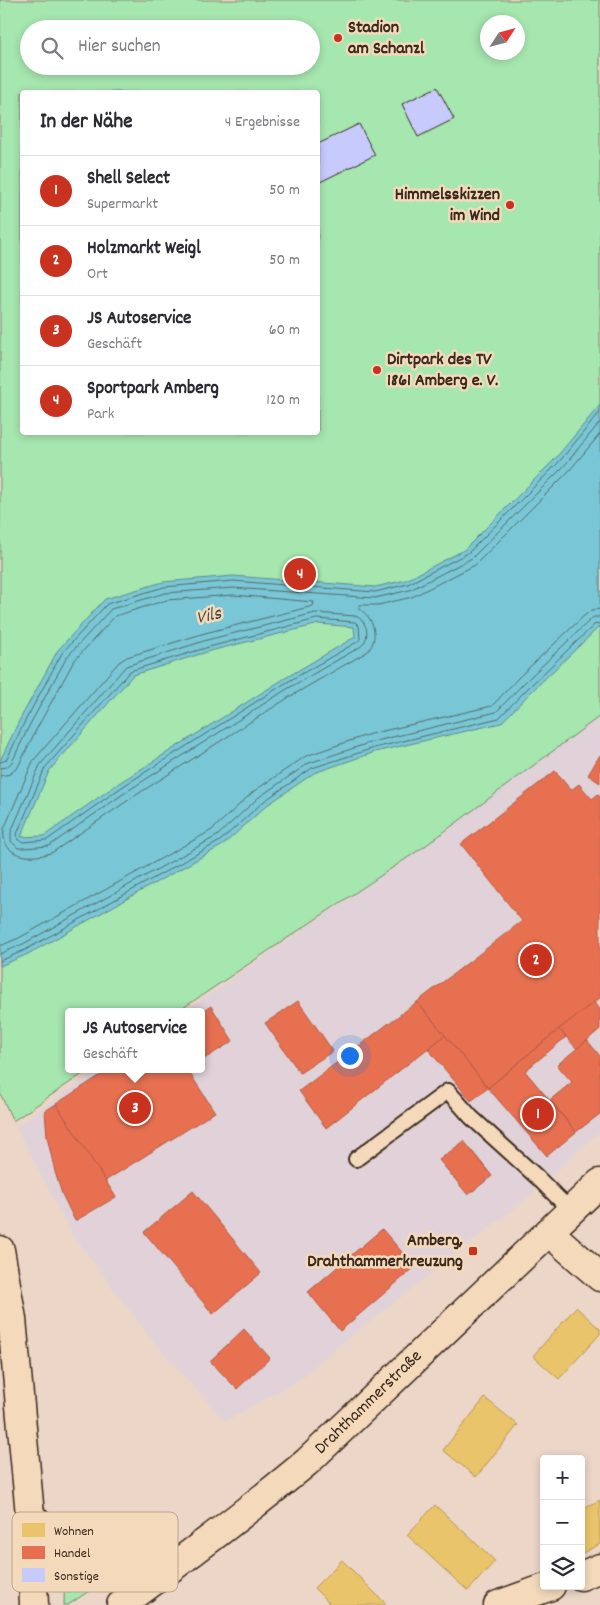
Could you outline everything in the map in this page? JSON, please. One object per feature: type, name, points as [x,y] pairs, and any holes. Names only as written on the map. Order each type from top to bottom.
[{"type":"main road","name":"Drahthammerstraße","points":[[180,1562],[278,1487],[307,1462],[600,1183]]},
{"type":"main road","points":[[549,1232],[600,1277]]},
{"type":"main road","points":[[0,1250],[12,1319],[30,1512]]},
{"type":"main road","points":[[585,1574],[600,1568]]},
{"type":"main road","points":[[498,1605],[540,1590]]},
{"type":"main road","points":[[33,1592],[34,1605]]},
{"type":"main road","name":"Drahthammerstraße","points":[[121,1605],[139,1592]]},
{"type":"lane","points":[[356,1159],[448,1091],[471,1117],[537,1176],[571,1212]]},
{"type":"shaded area","points":[[600,716],[600,1131],[527,1198],[333,1350],[302,1378],[225,1421],[152,1340],[70,1231],[16,1126],[93,1073],[205,1073],[205,1008],[189,1008],[425,846]]},
{"type":"green space","points":[[0,0],[600,0],[600,716],[425,846],[183,1008],[65,1008],[65,1073],[84,1073],[13,1121],[0,1093]]},
{"type":"green space","points":[[64,1592],[88,1592],[68,1605],[64,1605]]},
{"type":"water","name":"Vils","points":[[600,405],[600,626],[501,723],[375,752],[314,773],[266,806],[223,845],[28,954],[0,966],[0,761],[19,721],[58,650],[105,599],[163,582],[233,576],[375,587],[406,580],[464,550],[555,459]],"holes":[[[319,624],[354,627],[355,637],[282,680],[119,783],[44,836],[21,837],[49,771],[133,675],[210,651]]]},
{"type":"building: Wohnen","points":[[576,1307],[600,1329],[600,1334],[559,1379],[533,1356]]},
{"type":"building: Wohnen","points":[[485,1398],[518,1425],[476,1477],[443,1450]]},
{"type":"building: Wohnen","points":[[600,1500],[600,1544],[585,1552],[585,1545],[585,1507]]},
{"type":"building: Wohnen","points":[[435,1505],[495,1561],[468,1591],[407,1535]]},
{"type":"building: Wohnen","points":[[342,1560],[387,1605],[331,1605],[314,1588]]},
{"type":"building: Handel","points":[[600,755],[600,783],[588,775]]},
{"type":"building: Handel","points":[[555,771],[571,790],[579,784],[592,799],[598,794],[600,797],[600,998],[559,1029],[488,1088],[417,1002],[522,921],[461,844]]},
{"type":"building: Handel","points":[[298,1001],[333,1051],[300,1073],[265,1023]]},
{"type":"building: Handel","points":[[417,1002],[445,1035],[326,1128],[299,1091]]},
{"type":"building: Handel","points":[[594,1002],[600,1009],[600,1029],[577,1049],[559,1029]]},
{"type":"building: Handel","points":[[211,1006],[233,1041],[205,1058],[205,1010]]},
{"type":"building: Handel","points":[[559,1029],[566,1037],[525,1071],[576,1132],[547,1156],[488,1088]]},
{"type":"building: Handel","points":[[445,1035],[488,1088],[471,1101],[428,1049]]},
{"type":"building: Handel","points":[[587,1040],[600,1056],[600,1114],[576,1132],[550,1100],[572,1082],[557,1065]]},
{"type":"building: Handel","points":[[104,1073],[190,1073],[215,1112],[105,1181],[56,1104]]},
{"type":"building: Handel","points":[[56,1104],[116,1197],[75,1221],[62,1194],[47,1137],[45,1111]]},
{"type":"building: Handel","points":[[464,1141],[492,1176],[468,1195],[439,1160]]},
{"type":"building: Handel","points":[[193,1191],[261,1273],[213,1314],[144,1232]]},
{"type":"building: Handel","points":[[382,1229],[415,1267],[340,1331],[308,1292]]},
{"type":"building: Handel","points":[[244,1329],[270,1358],[237,1389],[210,1361]]},
{"type":"building: Sonstige","points":[[437,87],[454,119],[418,137],[402,104]]},
{"type":"building: Sonstige","points":[[359,124],[375,155],[320,182],[320,143]]},
{"type":"place","name":"Stadion am Schanzl","points":[[338,38]]},
{"type":"place","name":"Himmelsskizzen im Wind","points":[[510,205]]},
{"type":"place","name":"Dirtpark des TV 1861 Amberg e. V.","points":[[377,370]]},
{"type":"place","name":"Sportpark Amberg","points":[[300,574]]},
{"type":"place","name":"Holzmarkt Weigl","points":[[536,960]]},
{"type":"place","name":"JS Autoservice","points":[[135,1108]]},
{"type":"place","name":"Shell Select","points":[[538,1114]]},
{"type":"place","name":"Amberg, Drahthammerkreuzung","points":[[473,1251]]}]
